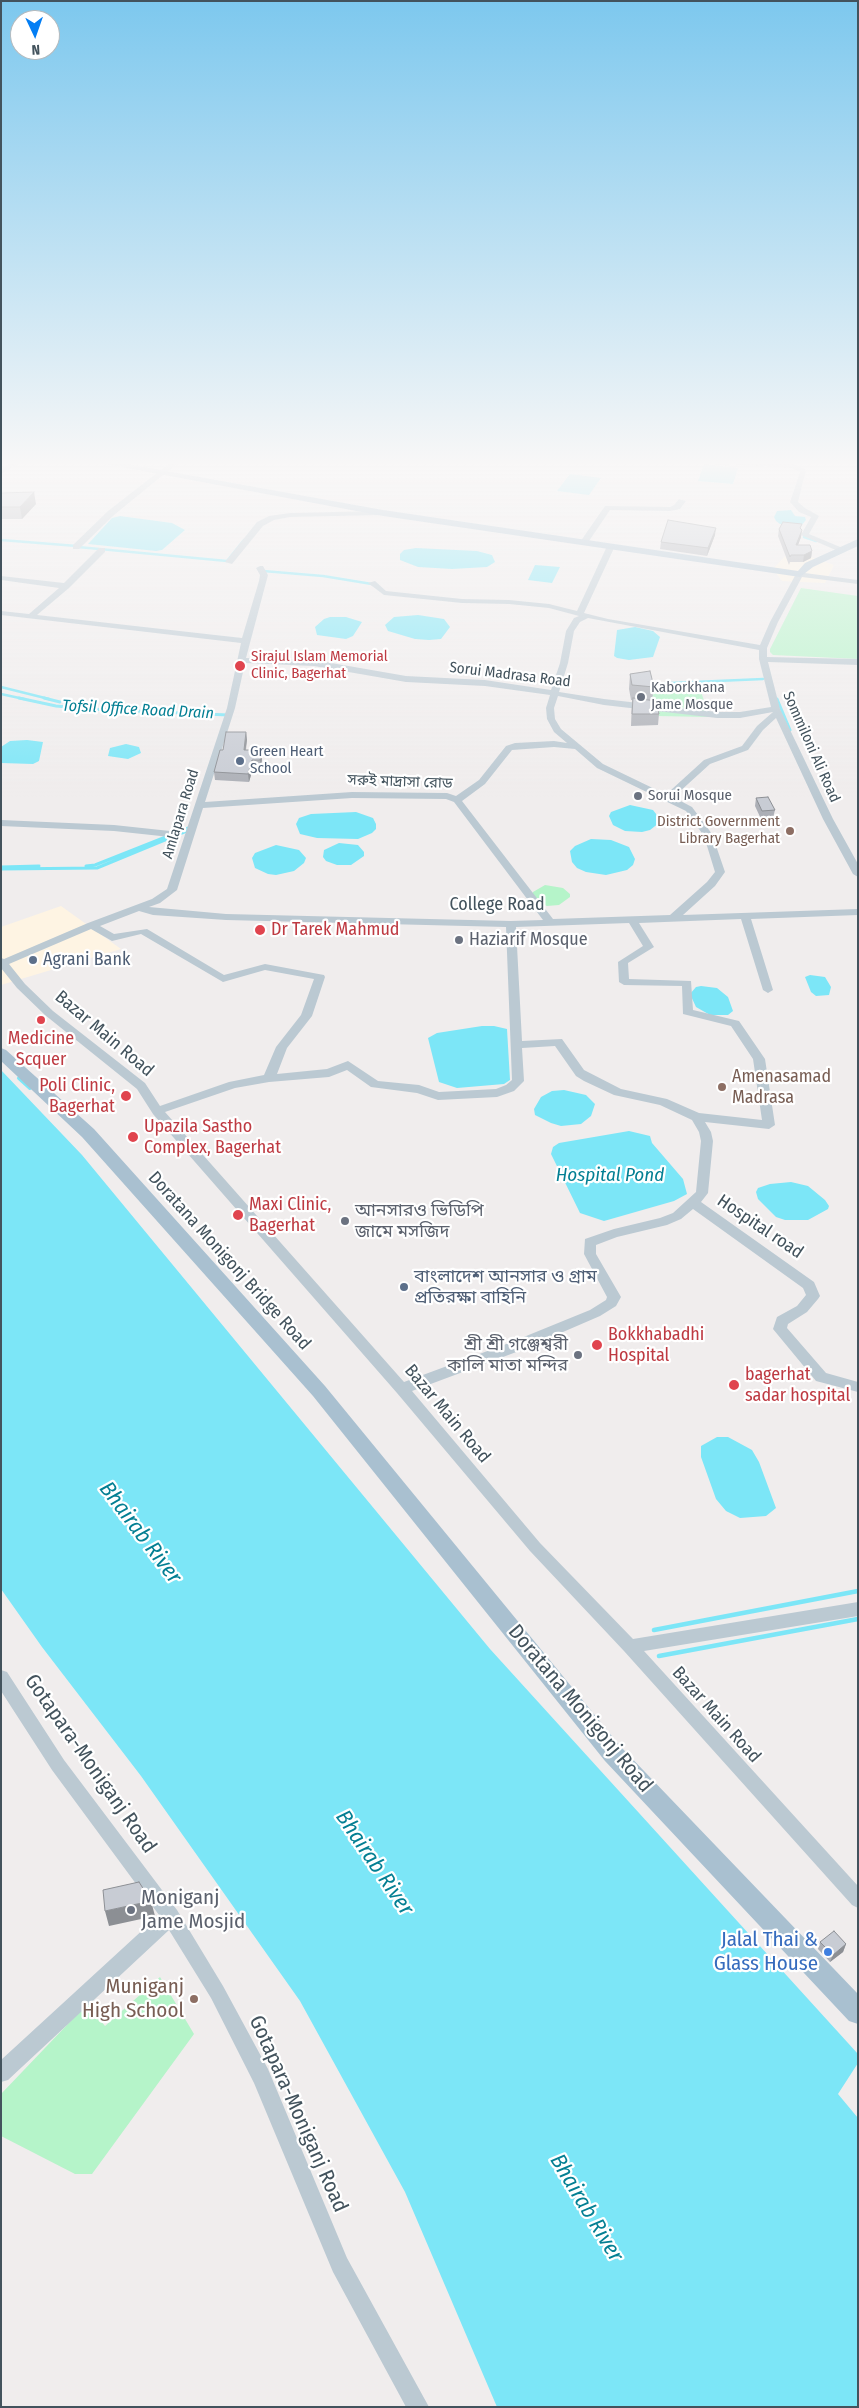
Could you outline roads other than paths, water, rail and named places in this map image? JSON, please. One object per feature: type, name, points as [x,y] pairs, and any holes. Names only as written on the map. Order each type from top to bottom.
[{"type":"main road","name":"Doratana Monigonj Bridge Road","points":[[1,1053],[88,1133],[319,1391]]},
{"type":"main road","name":"Doratana Monigonj Road","points":[[319,1391],[613,1754],[858,2012]]},
{"type":"street","points":[[30,617],[78,574]]},
{"type":"street","name":"Amlapara Road","points":[[2,963],[168,894],[176,884],[199,805],[230,714],[241,660],[264,581],[264,574]]},
{"type":"street","points":[[599,574],[583,614],[570,631],[564,663],[550,708],[551,719],[557,730],[600,766],[689,809],[709,836],[720,872],[711,884],[673,918]]},
{"type":"street","name":"Sommiloni Ali Road","points":[[800,574],[774,622],[763,648],[762,659],[776,711],[793,742],[828,819],[858,874]]},
{"type":"street","points":[[803,574],[858,582]]},
{"type":"street","points":[[1,578],[66,586]]},
{"type":"street","points":[[372,584],[384,593],[462,601],[509,602],[549,606],[763,648]]},
{"type":"street","points":[[1,613],[246,641]]},
{"type":"street","points":[[762,659],[858,662]]},
{"type":"street","name":"Sorui Madrasa Road","points":[[241,660],[314,663],[406,679],[485,684],[554,692],[604,702],[717,715],[776,711]]},
{"type":"street","points":[[663,796],[674,792],[707,762],[745,748],[776,711]]},
{"type":"street","name":"সরুই মাদ্রাসা রোড","points":[[199,805],[352,795],[447,796],[456,800],[482,782],[509,748],[554,744],[578,747]]},
{"type":"street","points":[[456,800],[550,922]]},
{"type":"street","points":[[1,823],[105,827],[170,834]]},
{"type":"street","name":"College Road","points":[[138,907],[153,912],[226,917],[511,924],[858,912]]},
{"type":"street","points":[[745,916],[768,990]]},
{"type":"street","points":[[517,1045],[558,1042],[580,1073],[618,1092],[670,1104],[696,1117],[769,1125],[759,1059],[735,1023],[687,1012],[687,983],[624,982],[624,962],[649,948],[632,920]]},
{"type":"street","points":[[157,1111],[233,1085],[269,1078],[329,1073],[348,1065],[375,1084],[420,1089],[438,1096],[497,1093],[510,1088],[518,1081],[511,924]]},
{"type":"street","points":[[92,925],[112,938],[143,931],[223,979],[265,967],[320,977],[306,1016],[282,1047],[269,1078]]},
{"type":"street","name":"Bazar Main Road","points":[[2,963],[21,986],[49,1013],[141,1086],[157,1111],[402,1389],[535,1548],[630,1646],[858,1899]]},
{"type":"street","points":[[693,1203],[702,1193],[707,1141],[705,1132],[696,1117]]},
{"type":"street","name":"Hospital road","points":[[402,1389],[514,1347],[595,1313],[612,1303],[614,1297],[590,1254],[590,1242],[614,1233],[662,1222],[677,1216],[693,1203],[809,1285],[813,1296],[802,1309],[782,1321],[780,1329],[821,1377],[858,1386]]},
{"type":"street","points":[[630,1646],[858,1609]]},
{"type":"street","name":"Gotapara-Moniganj Road","points":[[1,1677],[58,1766],[170,1916],[217,1992],[261,2076],[340,2265],[418,2407]]},
{"type":"street","points":[[1,2073],[170,1916]]},
{"type":"water","points":[[531,574],[556,574],[552,583],[528,580]]},
{"type":"water","points":[[418,615],[444,619],[450,627],[441,639],[429,640],[415,639],[388,631],[385,625],[394,617]]},
{"type":"water","points":[[346,617],[362,622],[353,636],[346,639],[317,635],[315,627],[324,619]]},
{"type":"water","points":[[635,627],[653,631],[660,637],[653,657],[629,660],[617,658],[614,656],[617,630]]},
{"type":"water","points":[[27,740],[43,742],[39,761],[33,764],[1,763],[1,747],[10,741]]},
{"type":"water","points":[[126,744],[139,747],[141,753],[128,759],[108,756],[110,748]]},
{"type":"water","points":[[630,805],[653,810],[660,819],[659,823],[650,830],[642,832],[625,831],[613,825],[609,816],[611,812]]},
{"type":"water","points":[[356,812],[373,818],[376,824],[376,829],[372,833],[358,839],[317,838],[300,834],[296,824],[299,818],[311,814]]},
{"type":"water","points":[[591,839],[611,840],[629,847],[635,859],[633,865],[627,870],[606,875],[586,872],[577,868],[572,862],[570,851],[575,846]]},
{"type":"water","points":[[339,843],[358,845],[364,852],[364,856],[351,865],[337,865],[326,861],[323,857],[324,850]]},
{"type":"water","points":[[276,845],[299,850],[306,858],[304,863],[294,871],[276,875],[268,874],[255,868],[252,858],[255,853]]},
{"type":"water","points":[[810,975],[825,977],[831,987],[829,995],[816,996],[811,992],[805,977]]},
{"type":"water","points":[[696,987],[717,988],[728,997],[733,1011],[728,1015],[710,1015],[696,1007],[690,994]]},
{"type":"water","points":[[482,1026],[507,1029],[510,1080],[504,1084],[457,1088],[439,1082],[428,1038],[437,1033]]},
{"type":"water","name":"Bhairab River","points":[[1,1070],[82,1155],[490,1649],[858,2054],[858,2063],[838,2094],[858,2118],[858,2407],[497,2407],[405,2192],[300,2001],[141,1776],[42,1647],[1,1589]]},
{"type":"water","points":[[564,1090],[586,1095],[595,1104],[591,1116],[581,1124],[561,1126],[535,1115],[534,1109],[541,1097],[552,1091]]},
{"type":"water","name":"Hospital Pond","points":[[629,1131],[650,1136],[652,1143],[683,1179],[687,1194],[674,1201],[604,1221],[580,1213],[551,1154],[553,1147],[559,1143]]},
{"type":"water","points":[[791,1182],[808,1186],[825,1200],[829,1206],[828,1209],[808,1220],[785,1220],[776,1217],[758,1199],[756,1192],[758,1188],[770,1184]]},
{"type":"water","points":[[717,1437],[728,1437],[752,1450],[759,1462],[776,1508],[766,1516],[740,1518],[726,1511],[716,1499],[701,1457],[701,1446]]},
{"type":"waterway","points":[[303,574],[372,584]]},
{"type":"waterway","points":[[648,684],[763,679]]},
{"type":"waterway","points":[[1,687],[49,699]]},
{"type":"waterway","name":"Tofsil Office Road Drain","points":[[1,694],[24,699]]},
{"type":"waterway","name":"Tofsil Office Road Drain","points":[[19,698],[56,706],[89,709],[228,715]]},
{"type":"waterway","points":[[44,698],[60,702]]},
{"type":"waterway","points":[[777,699],[790,730]]},
{"type":"waterway","name":"Tofsil Office Road Drain","points":[[86,866],[95,865],[191,827]]},
{"type":"waterway","name":"Tofsil Office Road Drain","points":[[1,869],[97,868],[189,830]]},
{"type":"waterway","name":"Tofsil Office Road Drain","points":[[1,867],[39,866]]},
{"type":"waterway","points":[[19,1078],[30,1088]]},
{"type":"waterway","points":[[654,1630],[858,1591]]},
{"type":"waterway","points":[[659,1656],[858,1619]]},
{"type":"place","name":"Sirajul Islam Memorial Clinic, Bagerhat","points":[[240,666]]},
{"type":"place","name":"Kaborkhana Jame Mosque","points":[[641,697]]},
{"type":"place","name":"Green Heart School","points":[[240,761]]},
{"type":"place","name":"Sorui Mosque","points":[[638,796]]},
{"type":"place","name":"District Government Library Bagerhat","points":[[790,831]]},
{"type":"place","name":"Dr Tarek Mahmud","points":[[260,930]]},
{"type":"place","name":"Haziarif Mosque","points":[[459,940]]},
{"type":"place","name":"Agrani Bank","points":[[33,960]]},
{"type":"place","name":"Medicine Scquer","points":[[41,1020]]},
{"type":"place","name":"Amenasamad Madrasa","points":[[722,1087]]},
{"type":"place","name":"Poli Clinic, Bagerhat","points":[[126,1096]]},
{"type":"place","name":"Upazila Sastho Complex, Bagerhat","points":[[133,1137]]},
{"type":"place","name":"Maxi Clinic, Bagerhat","points":[[238,1215]]},
{"type":"place","name":"আনসারও ভিডিপি জামে মসজিদ","points":[[345,1221]]},
{"type":"place","name":"বাংলাদেশ আনসার ও গ্রাম প্রতিরক্ষা বাহিনি","points":[[404,1287]]},
{"type":"place","name":"Bokkhabadhi Hospital","points":[[597,1345]]},
{"type":"place","name":"শ্রী শ্রী গঞ্জেশ্বরী কালি মাতা মন্দির","points":[[578,1355]]},
{"type":"place","name":"bagerhat sadar hospital","points":[[734,1385]]},
{"type":"place","name":"Moniganj Jame Mosjid","points":[[131,1910]]},
{"type":"place","name":"Jalal Thai & Glass House","points":[[828,1952]]},
{"type":"place","name":"Muniganj High School","points":[[194,1999]]}]
